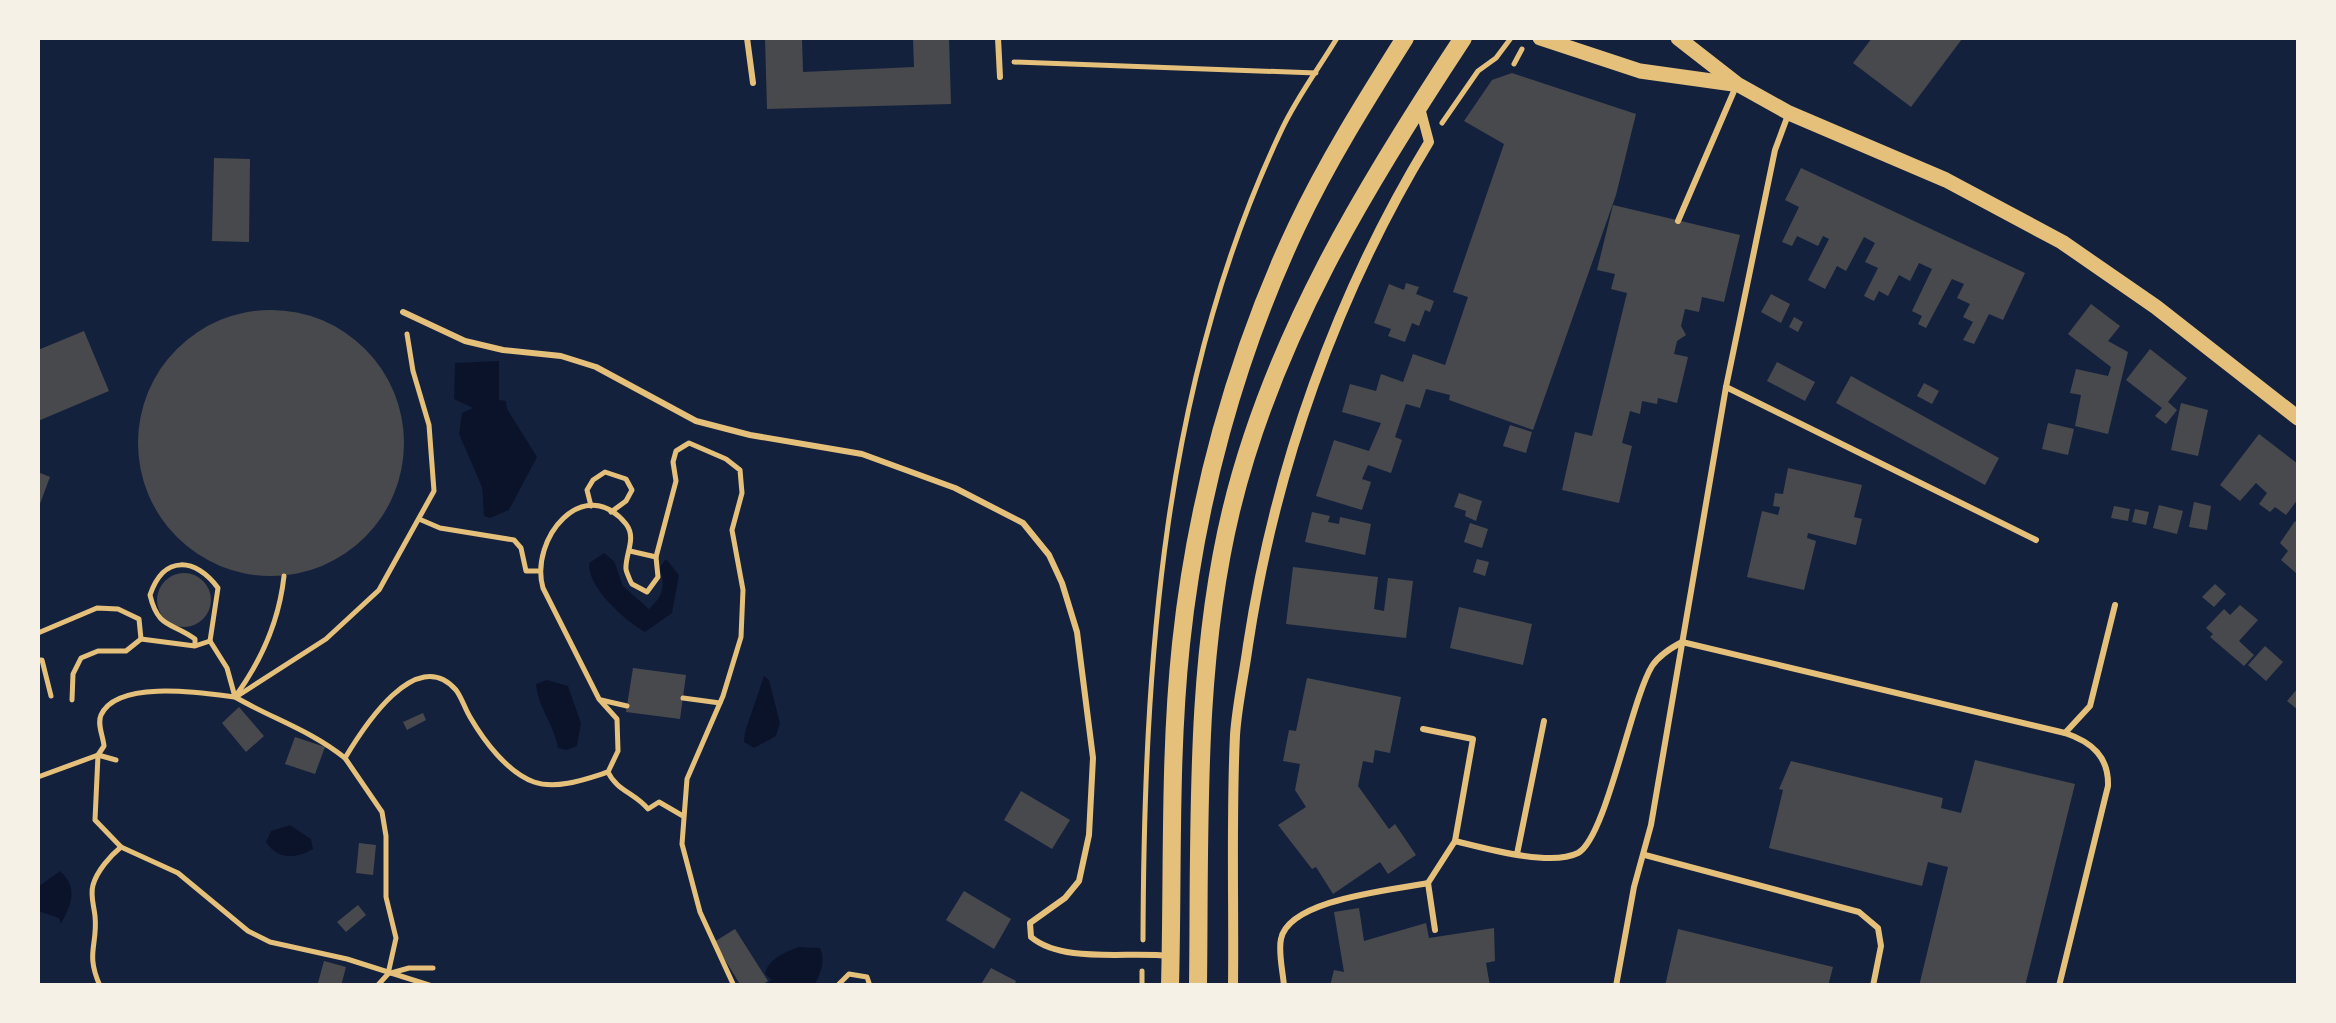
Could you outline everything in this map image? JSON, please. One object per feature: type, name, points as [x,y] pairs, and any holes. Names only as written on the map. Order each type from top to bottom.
[{"type":"main road","points":[[1170,986],[1176,700],[1190,575],[1210,478],[1254,334],[1297,226],[1325,170],[1405,38]]},
{"type":"main road","points":[[1198,986],[1201,768],[1207,676],[1213,611],[1232,510],[1280,361],[1317,278],[1362,195],[1463,38]]},
{"type":"street","points":[[1540,38],[1640,71],[1737,84]]},
{"type":"street","points":[[1678,38],[1737,84],[1789,114],[1946,180],[2062,242],[2156,307],[2298,418]]},
{"type":"street","points":[[1232,986],[1235,732],[1268,538],[1286,469],[1335,326],[1369,249],[1430,142],[1419,104]]},
{"type":"lane","points":[[748,38],[753,83]]},
{"type":"lane","points":[[998,38],[1000,77]]},
{"type":"lane","points":[[1678,221],[1737,84]]},
{"type":"lane","points":[[1616,986],[1634,887],[1645,855],[1726,387],[1775,150],[1789,114]]},
{"type":"lane","points":[[403,312],[465,342],[562,356],[596,367],[696,420],[750,435],[862,454],[955,488],[1023,523],[1049,555],[1077,632],[1093,758],[1089,835],[1079,882],[1065,898],[1030,922],[1030,938],[1044,948],[1066,953],[1171,956]]},
{"type":"lane","points":[[1726,387],[2036,540]]},
{"type":"lane","points":[[2066,733],[2090,706],[2115,605]]},
{"type":"lane","points":[[1682,642],[2066,733],[2081,738],[2102,756],[2108,786],[2060,986]]},
{"type":"lane","points":[[1455,841],[1517,854],[1566,856],[1585,847],[1608,798],[1652,665],[1682,642]]},
{"type":"lane","points":[[1517,854],[1544,721]]},
{"type":"lane","points":[[1423,728],[1473,738],[1455,841],[1428,883],[1436,930]]},
{"type":"lane","points":[[1645,855],[1858,912],[1878,928],[1881,946],[1873,986]]},
{"type":"lane","points":[[1284,986],[1281,938],[1293,918],[1337,900],[1428,883]]},
{"type":"path","points":[[1189,414],[1218,296],[1256,188],[1284,125],[1337,38]]},
{"type":"path","points":[[1430,142],[1478,71],[1496,58],[1512,38]]},
{"type":"path","points":[[1000,62],[1316,72]]},
{"type":"path","points":[[235,697],[326,639],[379,590],[434,491],[429,426],[413,370],[403,312]]},
{"type":"path","points":[[608,772],[618,751],[617,719],[599,699],[538,571],[551,531],[567,512],[591,506],[611,512],[631,532],[626,570],[632,584],[647,592],[658,577],[656,557],[676,481],[676,451],[689,442],[740,470],[742,493],[732,530],[743,590],[741,637],[720,703],[687,779],[682,844],[700,912],[734,986]]},
{"type":"path","points":[[591,506],[587,490],[605,472],[626,479],[632,490],[626,501],[611,512]]},
{"type":"path","points":[[419,519],[471,534],[514,540],[521,548],[526,571],[538,571]]},
{"type":"path","points":[[630,552],[656,557]]},
{"type":"path","points":[[195,646],[195,639],[184,631],[170,628],[153,607],[150,594],[154,583],[171,568],[186,564],[197,566],[218,588],[210,642],[227,668],[235,697]]},
{"type":"path","points":[[235,697],[260,661],[284,576]]},
{"type":"path","points":[[38,633],[97,608],[118,609],[139,619],[141,639]]},
{"type":"path","points":[[72,700],[73,674],[81,658],[98,650],[126,650],[141,639],[195,646],[210,642]]},
{"type":"path","points":[[38,660],[42,660],[51,696]]},
{"type":"path","points":[[345,758],[367,722],[396,691],[426,676],[440,677],[458,692],[470,718],[493,749],[522,776],[550,786],[608,772]]},
{"type":"path","points":[[377,986],[388,974],[396,938],[386,897],[386,836],[382,812],[345,758],[305,729],[262,713],[235,697],[169,691],[116,700],[100,716],[104,746],[98,755],[95,820],[122,847],[178,873],[248,931],[270,942],[347,959],[388,974],[432,986]]},
{"type":"path","points":[[683,698],[720,703]]},
{"type":"path","points":[[599,699],[627,706]]},
{"type":"path","points":[[38,777],[98,755],[116,760]]},
{"type":"path","points":[[608,772],[615,786],[639,798],[648,809],[659,802],[683,816]]},
{"type":"path","points":[[100,986],[91,949],[96,918],[93,885],[122,847]]},
{"type":"path","points":[[388,974],[409,968],[434,968]]},
{"type":"path","points":[[837,986],[850,974],[867,976],[870,986]]},
{"type":"water","points":[[499,361],[499,400],[506,401],[537,457],[509,510],[490,518],[484,516],[482,487],[459,434],[462,413],[473,408],[454,399],[455,363]]},
{"type":"water","points":[[604,553],[614,561],[623,586],[649,609],[662,590],[659,568],[666,559],[679,575],[672,613],[645,632],[618,612],[590,572],[589,563]]},
{"type":"water","points":[[764,676],[769,680],[780,723],[776,736],[754,748],[744,742],[745,732]]},
{"type":"water","points":[[547,680],[568,686],[581,723],[577,746],[566,750],[558,748],[537,693],[536,684]]},
{"type":"water","points":[[290,825],[311,839],[313,849],[287,856],[271,848],[266,842],[271,831]]},
{"type":"water","points":[[60,871],[71,890],[61,924],[59,918],[38,911],[38,887]]},
{"type":"water","points":[[799,947],[820,948],[822,967],[814,985],[765,985],[772,980],[765,974],[773,960]]},
{"type":"building","points":[[765,38],[802,38],[803,72],[914,67],[913,38],[949,38],[951,104],[767,109]]},
{"type":"building","points":[[1872,38],[1962,39],[1911,107],[1853,63]]},
{"type":"building","points":[[1512,73],[1636,114],[1616,195],[1533,430],[1426,389],[1420,408],[1406,404],[1395,437],[1402,440],[1391,473],[1368,465],[1362,479],[1371,482],[1362,510],[1316,496],[1334,440],[1369,451],[1381,423],[1342,412],[1350,384],[1376,391],[1381,374],[1403,382],[1413,354],[1445,365],[1468,297],[1453,292],[1504,144],[1464,121],[1492,80]]},
{"type":"building","points":[[214,158],[250,159],[249,242],[212,241]]},
{"type":"building","points":[[1801,168],[2025,273],[2003,320],[1989,314],[1974,344],[1963,340],[1973,322],[1963,317],[1970,304],[1957,298],[1964,284],[1952,279],[1926,328],[1918,324],[1922,316],[1912,311],[1932,269],[1919,263],[1910,281],[1899,275],[1888,296],[1879,291],[1874,301],[1864,296],[1878,268],[1865,262],[1875,243],[1864,237],[1846,271],[1837,266],[1825,289],[1808,280],[1829,239],[1823,236],[1818,246],[1797,236],[1792,246],[1782,242],[1799,207],[1785,200]]},
{"type":"building","points":[[1613,205],[1740,235],[1724,302],[1702,297],[1699,312],[1685,309],[1681,326],[1686,335],[1677,341],[1674,354],[1688,357],[1677,403],[1658,398],[1657,404],[1642,401],[1640,414],[1630,411],[1622,443],[1632,446],[1619,503],[1562,490],[1575,432],[1592,436],[1627,293],[1611,289],[1615,274],[1597,270]]},
{"type":"building","points":[[1406,283],[1419,287],[1416,294],[1434,301],[1430,312],[1425,310],[1419,326],[1412,323],[1405,342],[1388,336],[1391,329],[1374,323],[1389,284],[1404,290]]},
{"type":"building","points":[[1771,294],[1790,304],[1781,323],[1761,312]]},
{"type":"building","points":[[2091,304],[2120,326],[2108,341],[2128,352],[2108,434],[2075,426],[2081,395],[2070,393],[2076,369],[2108,376],[2111,367],[2068,334]]},
{"type":"building","points":[[271,310],[297,312],[322,320],[365,349],[394,392],[402,417],[402,469],[394,494],[365,537],[322,566],[297,574],[271,576],[245,574],[220,566],[177,537],[148,494],[140,469],[138,443],[140,417],[148,392],[177,349],[220,320],[245,312]]},
{"type":"building","points":[[1794,317],[1803,322],[1798,332],[1789,327]]},
{"type":"building","points":[[84,331],[109,391],[38,421],[38,350]]},
{"type":"building","points":[[2150,349],[2187,378],[2168,402],[2177,410],[2166,424],[2155,416],[2162,408],[2126,380]]},
{"type":"building","points":[[1777,362],[1815,382],[1805,401],[1767,381]]},
{"type":"building","points":[[1851,376],[1999,458],[1985,485],[1836,403]]},
{"type":"building","points":[[1924,383],[1939,391],[1932,404],[1917,396]]},
{"type":"building","points":[[2181,403],[2208,410],[2198,456],[2171,450]]},
{"type":"building","points":[[2048,423],[2074,429],[2068,455],[2042,449]]},
{"type":"building","points":[[1510,425],[1532,432],[1526,453],[1503,446]]},
{"type":"building","points":[[2259,434],[2298,464],[2298,499],[2286,515],[2275,507],[2270,512],[2259,504],[2267,493],[2256,483],[2240,501],[2220,485]]},
{"type":"building","points":[[1788,468],[1862,485],[1854,517],[1862,519],[1856,545],[1808,533],[1807,538],[1816,541],[1804,590],[1747,577],[1762,511],[1778,515],[1780,507],[1773,506],[1775,493],[1783,494]]},
{"type":"building","points":[[38,472],[50,477],[38,509]]},
{"type":"building","points":[[1459,493],[1482,501],[1476,521],[1465,516],[1466,511],[1454,507]]},
{"type":"building","points":[[2194,502],[2211,506],[2207,530],[2189,527]]},
{"type":"building","points":[[2159,505],[2183,511],[2177,534],[2153,528]]},
{"type":"building","points":[[2114,506],[2130,509],[2128,521],[2111,518]]},
{"type":"building","points":[[2135,509],[2149,512],[2146,525],[2132,522]]},
{"type":"building","points":[[1312,512],[1330,516],[1328,522],[1339,524],[1340,517],[1371,524],[1365,555],[1305,542]]},
{"type":"building","points":[[2295,521],[2296,573],[2281,560],[2288,551],[2280,543]]},
{"type":"building","points":[[1470,523],[1488,529],[1482,548],[1464,542]]},
{"type":"building","points":[[1477,559],[1489,562],[1485,576],[1473,572]]},
{"type":"building","points":[[1293,567],[1378,577],[1374,609],[1384,611],[1388,578],[1413,581],[1406,638],[1286,624]]},
{"type":"building","points":[[184,573],[203,581],[211,600],[203,619],[184,627],[165,619],[157,600],[165,581]]},
{"type":"building","points":[[2215,584],[2226,594],[2214,607],[2202,597]]},
{"type":"building","points":[[2240,605],[2258,620],[2239,641],[2254,655],[2244,666],[2210,637],[2213,634],[2206,628],[2224,609],[2230,615]]},
{"type":"building","points":[[1459,607],[1532,624],[1523,665],[1450,648]]},
{"type":"building","points":[[2265,646],[2283,662],[2266,681],[2248,665]]},
{"type":"building","points":[[633,668],[686,675],[680,719],[626,712]]},
{"type":"building","points":[[1307,678],[1401,697],[1390,753],[1375,750],[1373,763],[1363,761],[1358,786],[1389,829],[1395,824],[1416,855],[1388,874],[1380,862],[1333,894],[1316,867],[1312,869],[1278,825],[1306,807],[1295,790],[1300,764],[1283,761],[1289,730],[1296,731]]},
{"type":"building","points":[[2298,688],[2298,710],[2287,701]]},
{"type":"building","points":[[239,707],[264,736],[246,752],[222,723]]},
{"type":"building","points":[[423,713],[426,720],[407,730],[403,722]]},
{"type":"building","points":[[295,737],[325,747],[315,774],[285,764]]},
{"type":"building","points":[[1975,760],[2075,784],[2025,986],[1919,986],[1948,867],[1928,862],[1922,886],[1769,848],[1783,790],[1779,789],[1791,761],[1943,798],[1941,808],[1961,813]]},
{"type":"building","points":[[1021,791],[1070,820],[1052,849],[1004,820]]},
{"type":"building","points":[[359,843],[376,845],[373,875],[356,873]]},
{"type":"building","points":[[964,891],[1011,919],[994,949],[946,920]]},
{"type":"building","points":[[358,905],[366,915],[346,932],[337,922]]},
{"type":"building","points":[[1359,908],[1364,941],[1426,923],[1429,938],[1494,928],[1495,961],[1486,963],[1490,986],[1330,986],[1334,970],[1344,972],[1334,912]]},
{"type":"building","points":[[735,929],[768,981],[760,986],[741,986],[714,942]]},
{"type":"building","points":[[1678,929],[1833,967],[1828,986],[1665,986]]},
{"type":"building","points":[[324,961],[346,967],[341,986],[318,983]]},
{"type":"building","points":[[991,968],[1016,981],[1014,986],[980,986]]}]
